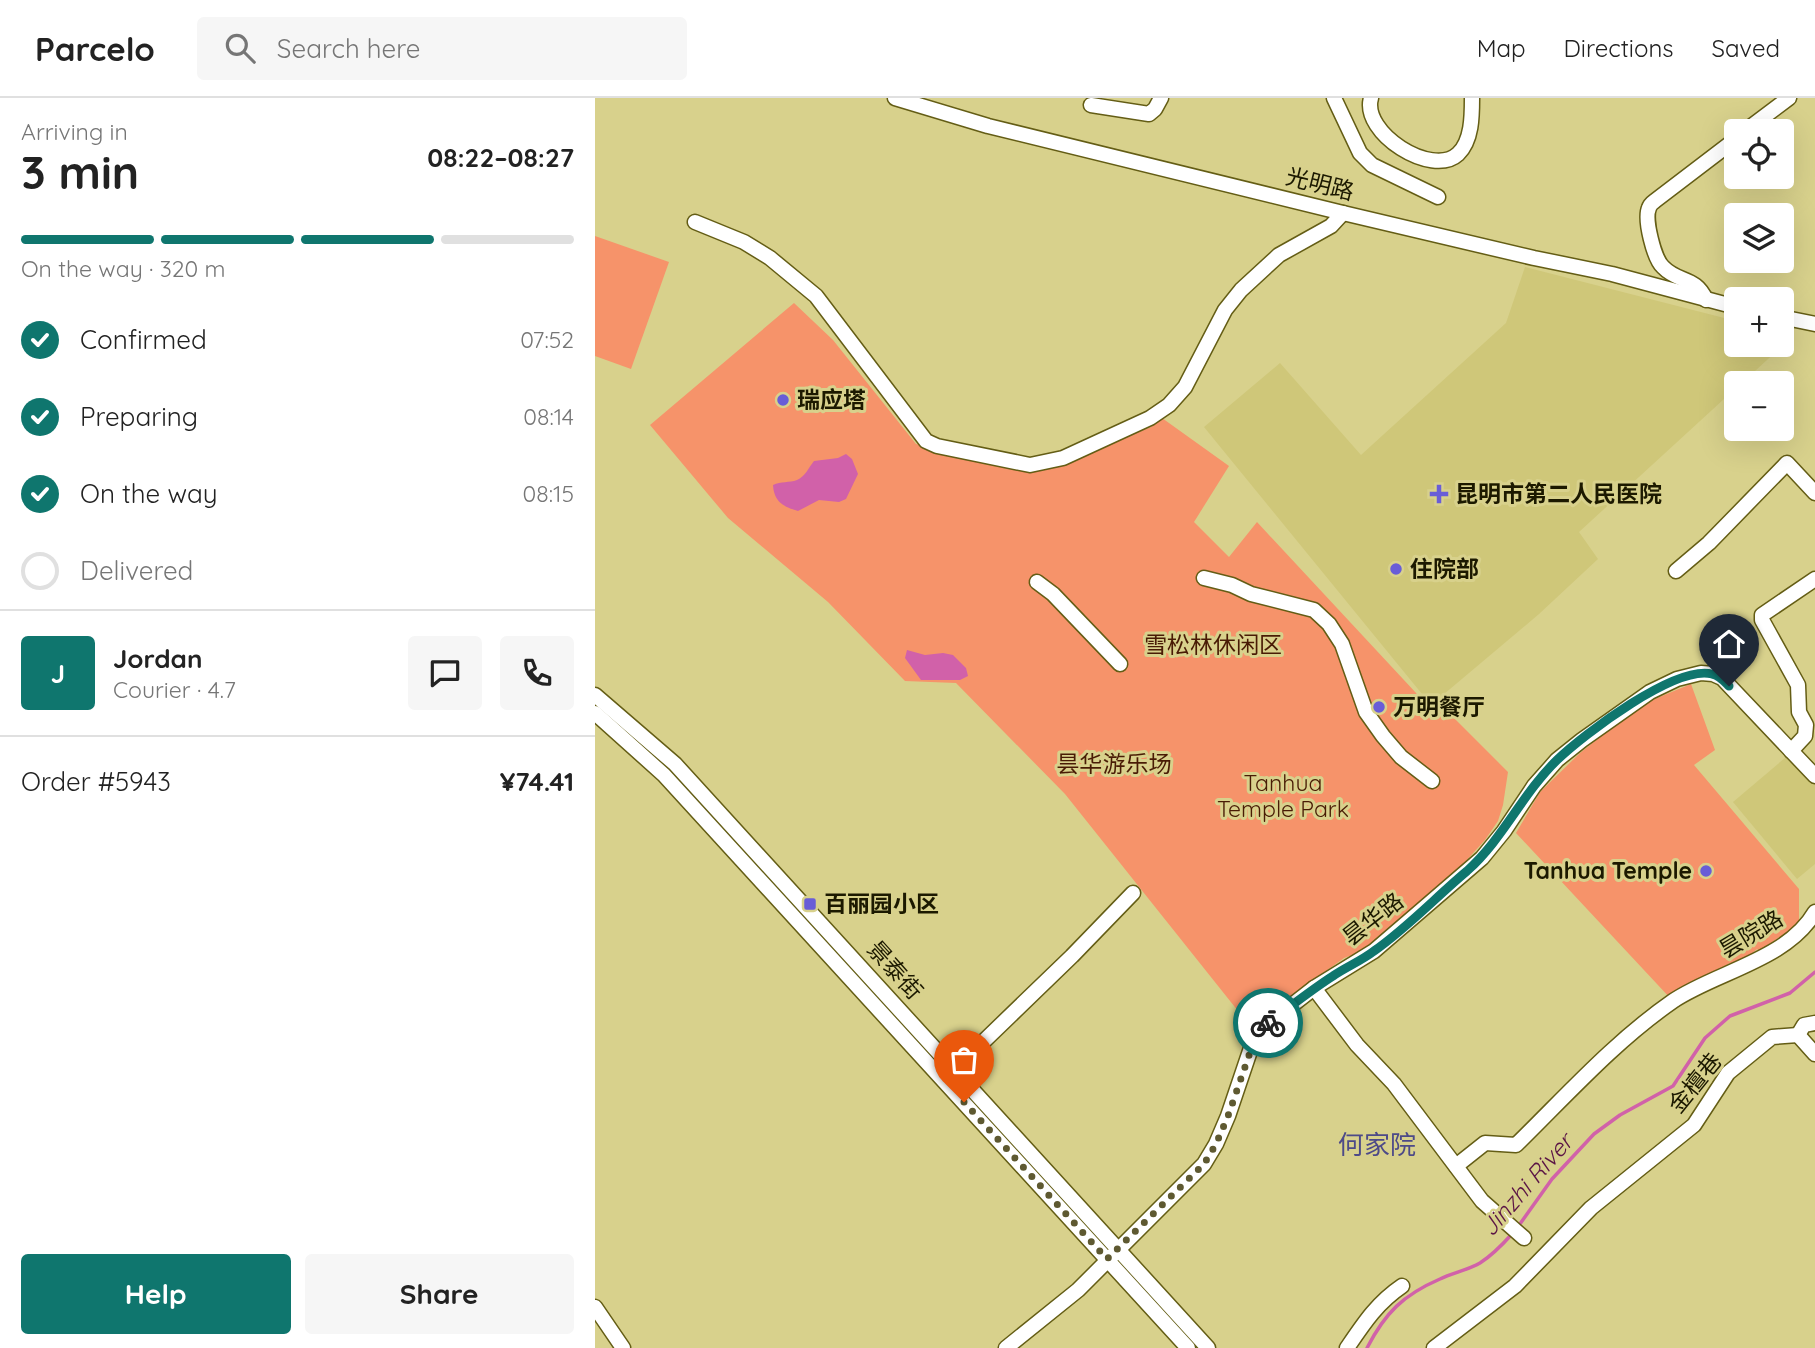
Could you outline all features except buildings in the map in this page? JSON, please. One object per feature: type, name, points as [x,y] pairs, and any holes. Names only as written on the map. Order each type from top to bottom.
[{"type":"street","name":"光明路","points":[[895,98],[988,126],[1343,213],[1612,274],[1724,304]]},
{"type":"street","points":[[1091,105],[1140,115],[1149,114],[1161,98]]},
{"type":"street","points":[[1334,98],[1360,153],[1372,165],[1438,197]]},
{"type":"street","points":[[1371,98],[1371,118],[1376,128],[1390,141],[1428,160],[1446,160],[1459,154],[1468,137],[1472,98]]},
{"type":"street","points":[[1761,119],[1789,98]]},
{"type":"street","points":[[1706,300],[1700,287],[1663,268],[1657,258],[1647,214],[1649,206],[1724,147]]},
{"type":"street","points":[[695,222],[744,242],[793,275],[816,296],[926,441],[937,446],[1030,465],[1075,452],[1150,418],[1169,405],[1185,387],[1225,310],[1241,290],[1279,255],[1331,226],[1343,213]]},
{"type":"street","points":[[1794,320],[1815,324]]},
{"type":"street","points":[[1676,570],[1709,543],[1787,463],[1815,492]]},
{"type":"street","points":[[1204,578],[1233,585],[1251,594],[1314,610],[1329,624],[1342,644],[1371,720],[1401,757],[1432,780]]},
{"type":"street","points":[[1791,751],[1805,736],[1807,726],[1798,712],[1798,685],[1762,620],[1762,615],[1815,579]]},
{"type":"street","points":[[1037,582],[1053,594],[1120,664]]},
{"type":"street","name":"昙华路","points":[[1006,1348],[1078,1290],[1204,1164],[1228,1116],[1251,1048],[1260,1030],[1314,989],[1374,951],[1482,858],[1534,786],[1557,760],[1650,692],[1677,679],[1701,674],[1713,674],[1722,678],[1815,776]]},
{"type":"street","name":"景泰街","points":[[595,695],[675,764],[954,1070],[1113,1255],[1188,1348]]},
{"type":"street","name":"景泰街","points":[[595,713],[664,775],[1113,1255],[1208,1348]]},
{"type":"street","points":[[954,1070],[1072,957],[1133,893]]},
{"type":"street","name":"昙院路","points":[[1456,1166],[1485,1143],[1516,1145],[1599,1060],[1672,1002],[1755,962],[1799,932],[1815,912]]},
{"type":"street","points":[[1314,989],[1357,1045],[1394,1084],[1482,1200],[1524,1238]]},
{"type":"street","points":[[1815,1023],[1804,1025],[1798,1035],[1815,1054]]},
{"type":"street","name":"金檀巷","points":[[1434,1348],[1515,1286],[1591,1208],[1694,1125],[1728,1073],[1772,1037],[1798,1035]]},
{"type":"street","name":"金檀巷","points":[[1447,1348],[1517,1295],[1597,1213],[1699,1132],[1735,1079],[1774,1047],[1798,1035]]},
{"type":"street","points":[[1347,1348],[1372,1311],[1385,1297],[1402,1286]]},
{"type":"street","points":[[595,1307],[623,1348]]},
{"type":"shaded area","name":"昆明市第二人民医院","points":[[1525,267],[1724,318],[1724,357],[1770,357],[1755,371],[1724,371],[1724,399],[1579,532],[1598,559],[1539,614],[1431,705],[1204,427],[1280,363],[1361,455],[1506,323]]},
{"type":"shaded area","points":[[846,454],[852,459],[858,474],[846,499],[839,502],[819,500],[798,511],[778,500],[773,485],[800,479],[814,461],[838,458]]},
{"type":"shaded area","points":[[907,650],[925,655],[953,655],[966,668],[968,676],[960,680],[921,680],[905,658]]},
{"type":"shaded area","points":[[1792,752],[1815,780],[1815,864],[1797,879],[1733,802]]},
{"type":"green space","points":[[595,236],[669,262],[631,369],[595,356]]},
{"type":"green space","name":"Tanhua Temple Park","points":[[794,303],[833,340],[916,444],[1039,471],[1151,427],[1162,418],[1229,466],[1194,522],[1229,557],[1257,522],[1430,708],[1452,716],[1508,772],[1498,821],[1485,840],[1456,872],[1366,950],[1344,958],[1250,1026],[1065,794],[956,683],[905,681],[828,602],[728,518],[650,425]]},
{"type":"green space","points":[[1691,684],[1715,750],[1694,765],[1799,889],[1799,924],[1759,951],[1757,949],[1735,968],[1730,963],[1671,999],[1516,833],[1540,792],[1580,753],[1640,705]]},
{"type":"waterway","name":"Jinzhi River","points":[[1517,1228],[1552,1179],[1594,1134],[1620,1115],[1673,1086],[1705,1038],[1730,1016],[1790,993],[1815,972]]},
{"type":"waterway","name":"Jinzhi River","points":[[1367,1348],[1396,1306],[1427,1285],[1480,1263],[1512,1234]]},
{"type":"way so far","points":[[964,1102],[1107,1259],[1204,1164],[1228,1116],[1255,1038],[1268,1023]]},
{"type":"place","name":"瑞应塔","points":[[783,400]]},
{"type":"place","name":"昆明市第二人民医院","points":[[1439,494]]},
{"type":"place","name":"住院部","points":[[1396,569]]},
{"type":"place","name":"万明餐厅","points":[[1379,707]]},
{"type":"place","name":"Tanhua Temple","points":[[1706,871]]},
{"type":"place","name":"百丽园小区","points":[[810,904]]},
{"type":"district","name":"何家院","points":[[1377,1145]]},
{"type":"route","points":[[1268,1023],[1334,975],[1374,951],[1482,858],[1534,786],[1557,760],[1582,740],[1650,692],[1677,679],[1713,674],[1722,678],[1729,686]]},
{"type":"park label","name":"雪松林休闲区","points":[[1213,645]]},
{"type":"park label","name":"昙华游乐场","points":[[1114,764]]}]
